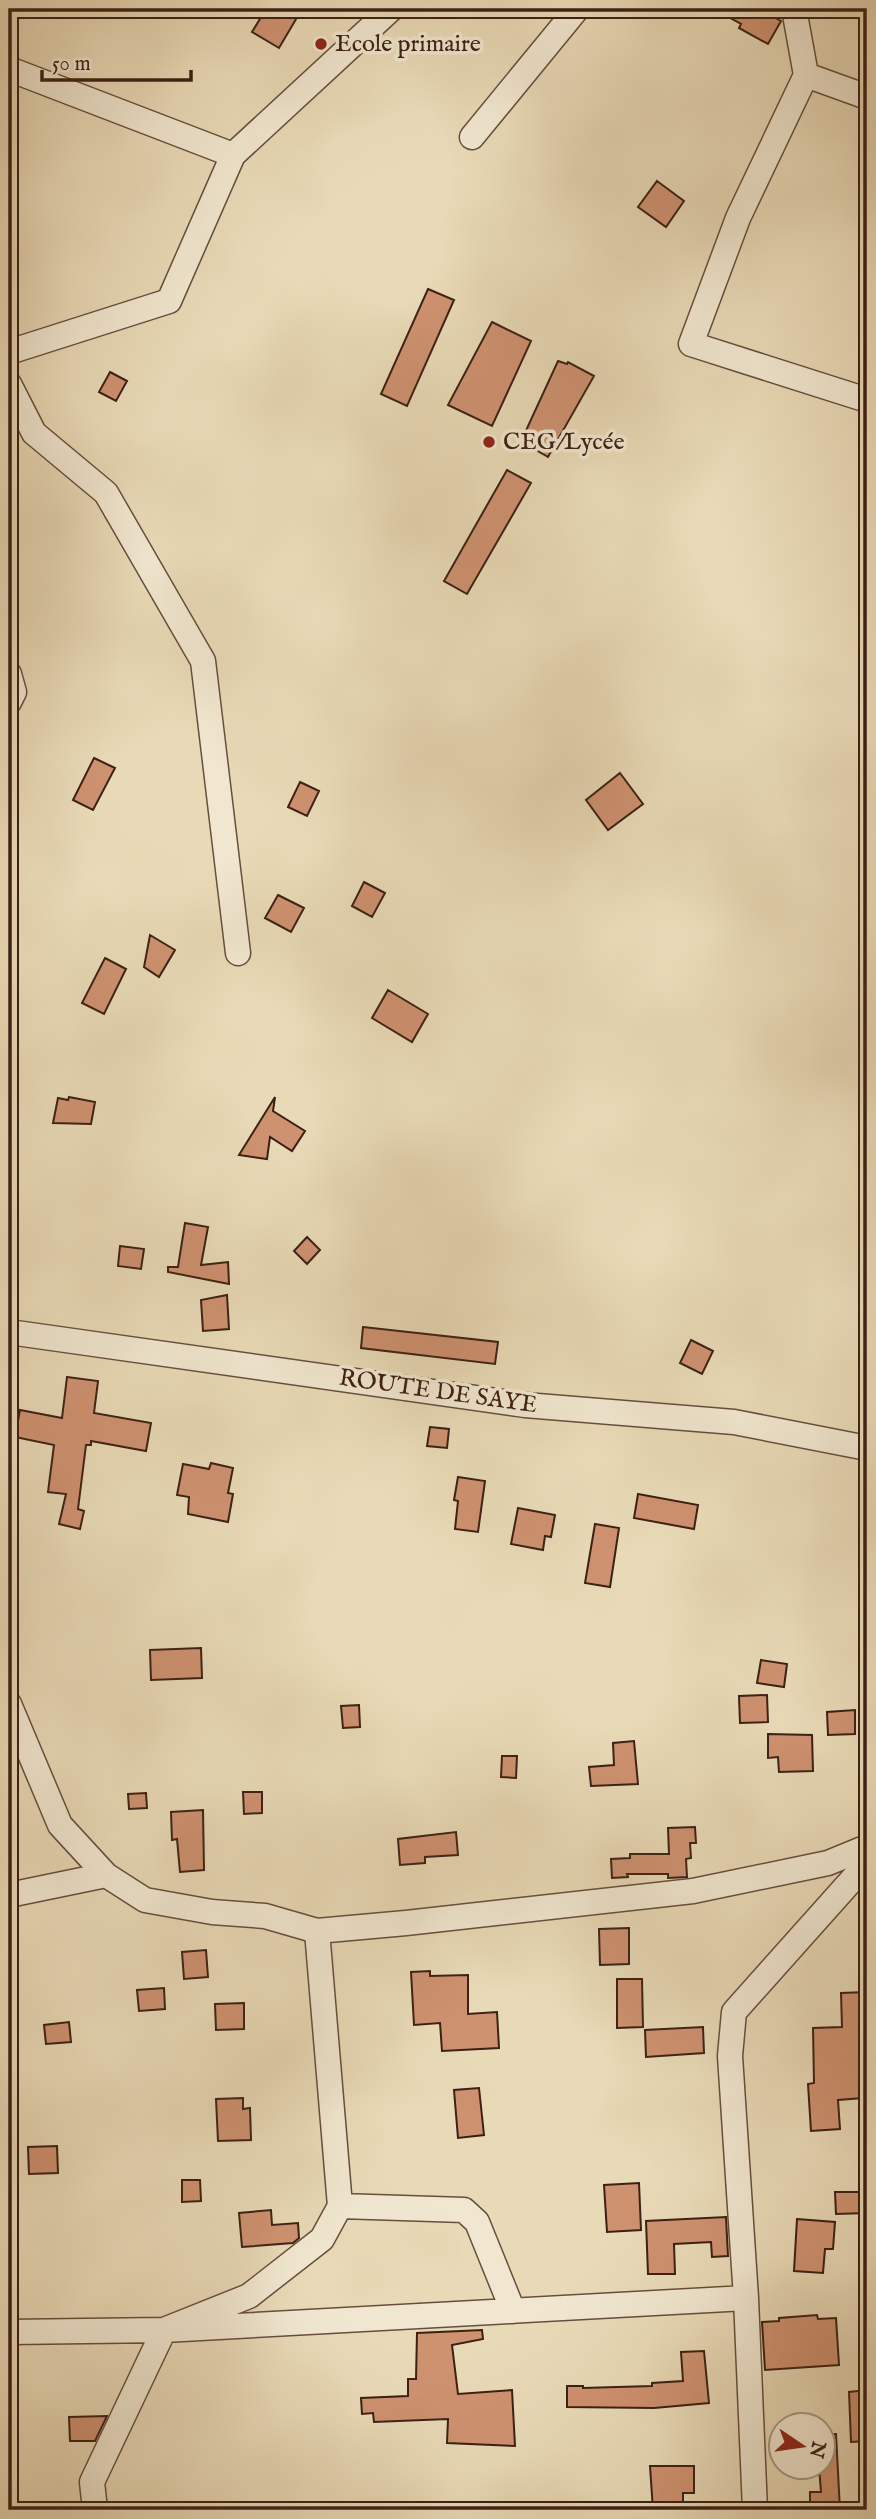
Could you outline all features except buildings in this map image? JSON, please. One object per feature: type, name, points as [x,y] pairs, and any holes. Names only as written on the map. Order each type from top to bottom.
[{"type":"street","points":[[9,352],[169,301],[233,155],[391,9]]},
{"type":"street","points":[[472,137],[577,9]]},
{"type":"street","points":[[794,9],[806,75],[738,218],[691,344],[867,400]]},
{"type":"street","points":[[9,69],[233,155]]},
{"type":"street","points":[[806,75],[867,97]]},
{"type":"street","points":[[9,384],[34,433],[106,494],[203,661],[238,953]]},
{"type":"street","points":[[9,674],[14,692],[9,702]]},
{"type":"street","name":"ROUTE DE SAYE","points":[[9,1332],[525,1405],[734,1422],[867,1448]]},
{"type":"street","points":[[9,1704],[60,1825],[106,1875],[145,1900],[212,1912],[265,1916],[317,1931],[693,1891],[828,1863],[867,1847]]},
{"type":"street","points":[[755,2510],[746,2298],[730,2056],[734,2012],[867,1863]]},
{"type":"street","points":[[9,1895],[106,1875]]},
{"type":"street","points":[[95,2510],[92,2482],[164,2330],[249,2296],[322,2239],[340,2206],[317,1931]]},
{"type":"street","points":[[340,2206],[464,2210],[477,2222],[513,2311]]},
{"type":"street","points":[[9,2332],[164,2330],[746,2298]]},
{"type":"place","name":"Ecole primaire","points":[[321,44]]},
{"type":"place","name":"CEG/Lycée","points":[[489,442]]}]
